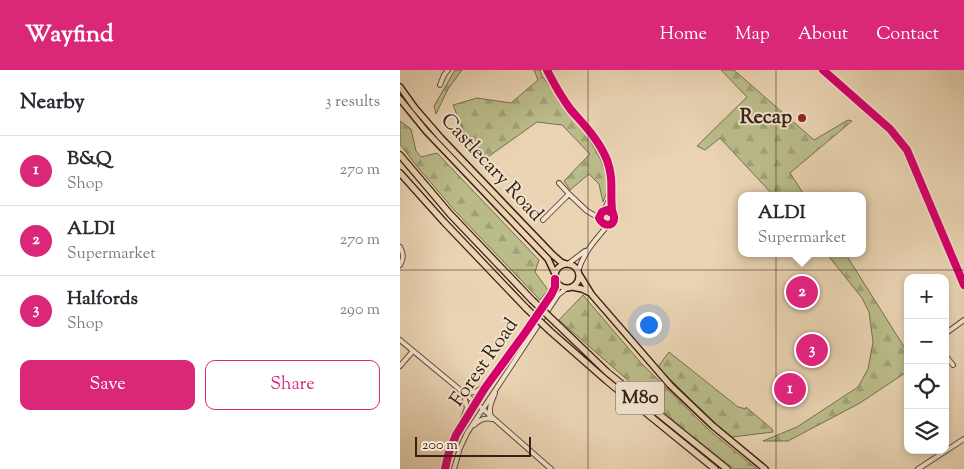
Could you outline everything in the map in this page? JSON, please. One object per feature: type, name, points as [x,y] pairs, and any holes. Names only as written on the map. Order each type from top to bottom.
[{"type":"highway","name":"M80","points":[[400,155],[450,214],[532,300],[607,372],[726,469]]},
{"type":"highway","name":"M80","points":[[400,173],[444,222],[550,331],[716,469]]},
{"type":"main road","name":"Castlecary Road","points":[[400,87],[418,112],[447,144],[553,255],[561,262],[567,264]]},
{"type":"main road","name":"Castlecary Road","points":[[400,98],[426,131],[548,259],[555,277]]},
{"type":"main road","points":[[592,295],[582,289],[560,286],[555,277],[558,268],[567,264],[575,266],[592,295],[670,385],[712,426],[765,469]]},
{"type":"main road","points":[[569,287],[575,285],[578,281],[578,273]]},
{"type":"street","points":[[440,86],[448,70]]},
{"type":"street","points":[[547,70],[570,108],[602,148],[612,175],[613,222],[609,224],[589,248],[581,260],[578,273]]},
{"type":"street","points":[[823,70],[890,129],[907,150],[964,285]]},
{"type":"street","points":[[559,184],[587,211],[605,225],[609,224]]},
{"type":"street","points":[[598,236],[600,220],[612,189]]},
{"type":"street","points":[[543,220],[569,194]]},
{"type":"street","points":[[587,211],[607,210],[612,212]]},
{"type":"street","points":[[400,247],[404,260],[400,265]]},
{"type":"street","points":[[567,264],[589,248]]},
{"type":"street","name":"Forest Road","points":[[445,469],[456,435],[494,376],[551,295],[555,287],[555,277]]},
{"type":"street","name":"Forest Road","points":[[454,469],[465,437],[482,409],[558,295],[569,287]]},
{"type":"street","points":[[949,331],[964,320]]},
{"type":"street","points":[[400,340],[551,469]]},
{"type":"street","points":[[400,366],[413,351]]},
{"type":"street","points":[[949,360],[953,365]]},
{"type":"street","points":[[462,392],[473,393],[480,390],[494,376]]},
{"type":"street","points":[[493,418],[490,406],[500,381]]},
{"type":"street","points":[[456,435],[467,408],[462,392]]},
{"type":"street","points":[[476,403],[482,403],[489,398]]},
{"type":"street","points":[[467,418],[476,410],[482,409]]},
{"type":"street","points":[[465,437],[478,421],[493,418]]},
{"type":"street","points":[[918,469],[964,441]]},
{"type":"green space","points":[[455,70],[462,70],[448,89],[436,114],[434,106]]},
{"type":"green space","points":[[534,70],[540,70],[542,76],[587,135],[601,160],[610,184],[603,202],[599,184],[589,174],[570,190],[564,181],[590,154],[562,125],[537,122],[485,159],[468,143],[453,105],[477,98],[511,103],[538,80]]},
{"type":"green space","points":[[721,70],[734,70],[814,140],[848,120],[852,121],[790,173],[802,192],[770,192],[720,138],[705,150],[697,146],[747,97]]},
{"type":"green space","points":[[400,121],[411,129],[416,151],[421,157],[437,153],[539,260],[535,272],[548,290],[540,300],[455,211],[415,164],[400,144]]},
{"type":"green space","points":[[829,257],[848,257],[904,347],[904,374],[860,403],[788,441],[763,441],[797,427],[858,387],[868,369],[873,342],[869,312],[862,298]]},
{"type":"green space","points":[[583,295],[641,363],[709,430],[757,469],[734,469],[687,432],[559,320]]},
{"type":"green space","points":[[669,352],[738,407],[746,409],[746,407],[772,429],[773,432],[732,437],[714,423],[658,367]]},
{"type":"cycle path","points":[[547,70],[571,110],[604,153],[610,173],[611,203],[614,220],[613,223],[608,225],[599,218],[602,212],[607,210],[612,213]]},
{"type":"cycle path","points":[[823,70],[890,129],[907,150],[964,285]]},
{"type":"cycle path","points":[[445,469],[456,435],[485,388],[551,295],[555,287],[555,279]]},
{"type":"place","name":"Recap","points":[[802,118]]},
{"type":"place","name":"ALDI","points":[[802,292]]},
{"type":"place","name":"Halfords","points":[[812,350]]},
{"type":"place","name":"B&Q","points":[[790,389]]}]
